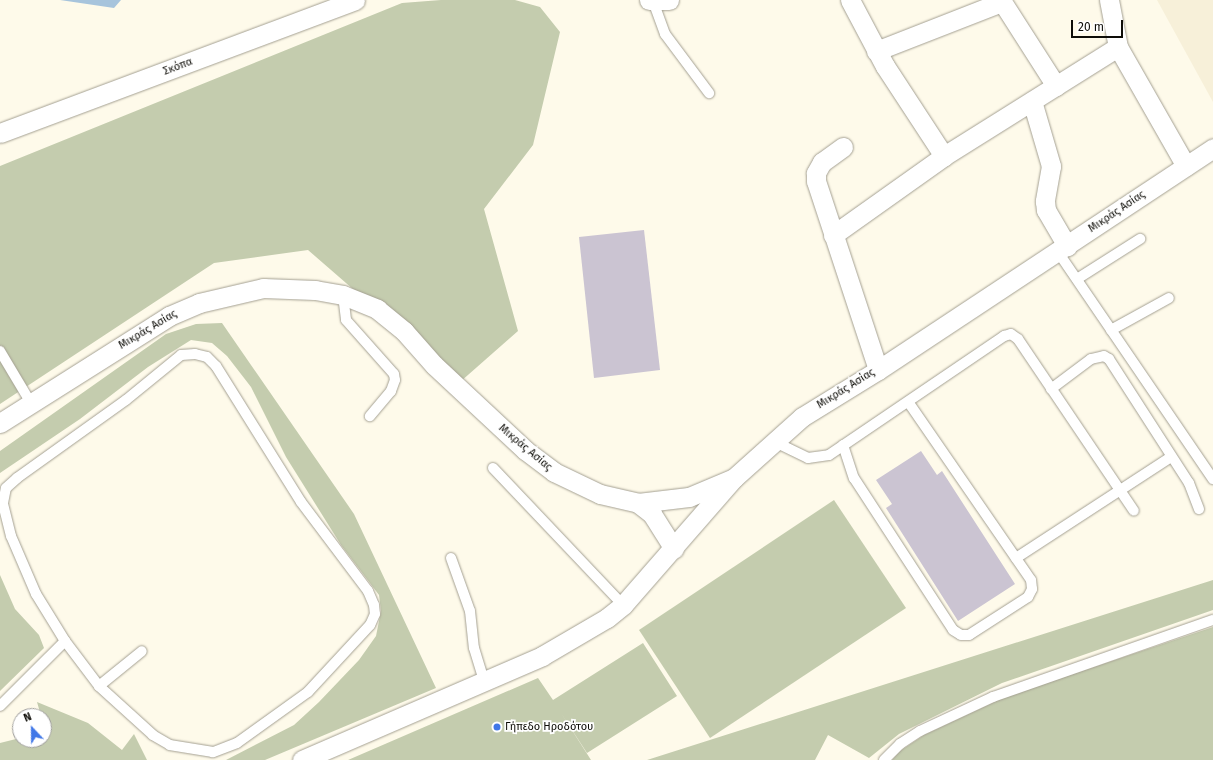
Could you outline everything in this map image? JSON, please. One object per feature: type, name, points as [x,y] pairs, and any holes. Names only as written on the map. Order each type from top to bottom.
[{"type":"street","name":"Σκόπα","points":[[0,133],[355,0]]},
{"type":"street","points":[[850,0],[876,51],[944,156]]},
{"type":"street","points":[[1109,0],[1118,47],[1186,166]]},
{"type":"street","points":[[876,51],[1002,1],[1056,86]]},
{"type":"street","points":[[833,236],[944,156],[1118,47]]},
{"type":"street","points":[[1032,101],[1051,166],[1045,201],[1046,210],[1062,249]]},
{"type":"street","points":[[843,147],[822,162],[816,172],[816,181],[878,370]]},
{"type":"street","name":"Μικράς Ασίας","points":[[0,423],[169,316],[199,303],[263,288],[315,290],[342,295],[377,309],[392,321],[519,445],[554,472],[600,494],[638,503],[689,498],[734,478],[773,441],[802,417],[878,370],[1213,148]]},
{"type":"street","points":[[302,760],[542,656],[623,605],[674,549],[734,478]]},
{"type":"street","points":[[638,503],[652,514],[674,549]]},
{"type":"lane","points":[[657,0],[658,20],[671,44],[709,93]]},
{"type":"lane","points":[[1077,279],[1140,239]]},
{"type":"lane","points":[[1062,249],[1077,279],[1213,479]]},
{"type":"lane","points":[[342,295],[346,320],[394,374],[395,380],[391,391],[370,416]]},
{"type":"lane","points":[[1111,330],[1169,298]]},
{"type":"lane","points":[[773,441],[808,458],[829,455],[1004,336],[1011,334],[1018,339],[1118,490],[1134,511]]},
{"type":"lane","points":[[0,351],[31,403]]},
{"type":"lane","points":[[195,354],[207,357],[216,366],[301,502],[368,591],[374,605],[375,614],[370,625],[308,692],[237,743],[213,752],[170,745],[153,735],[99,686],[65,641],[27,576],[11,536],[3,503],[6,488],[126,400],[181,355],[195,354]]},
{"type":"lane","points":[[1051,389],[1091,359],[1104,356],[1109,359],[1189,483],[1199,510]]},
{"type":"lane","points":[[843,445],[854,478],[953,630],[961,635],[969,635],[1028,597],[1032,589],[1031,580],[908,402]]},
{"type":"lane","points":[[1016,558],[1118,490],[1171,457]]},
{"type":"lane","points":[[493,468],[623,605]]},
{"type":"lane","points":[[451,558],[470,611],[474,648],[484,680]]},
{"type":"lane","points":[[884,760],[900,744],[920,731],[993,697],[1213,620]]},
{"type":"lane","points":[[0,706],[65,641]]},
{"type":"lane","points":[[99,686],[142,651]]},
{"type":"shaded area","points":[[1157,0],[1213,0],[1213,102]]},
{"type":"green space","points":[[441,0],[515,0],[540,7],[560,32],[533,145],[484,209],[518,331],[460,382],[308,250],[214,263],[0,404],[0,166],[402,3]]},
{"type":"green space","points":[[222,323],[354,514],[436,688],[265,760],[226,760],[294,725],[319,702],[359,660],[376,636],[381,611],[379,595],[341,545],[286,457],[251,387],[227,356],[212,343],[191,340],[148,367],[80,419],[0,473],[0,451],[166,334],[196,324]]},
{"type":"green space","points":[[834,500],[906,608],[710,738],[639,630]]},
{"type":"green space","points":[[0,575],[15,609],[39,635],[44,648],[0,691]]},
{"type":"green space","points":[[1213,580],[1213,610],[1002,683],[899,734],[869,758],[828,735],[815,760],[647,760]]},
{"type":"green space","points":[[1213,627],[1213,760],[892,760],[900,751],[924,735],[1005,697]]},
{"type":"green space","points":[[643,643],[677,696],[587,753],[561,713],[591,760],[348,760],[538,678],[553,700]]},
{"type":"green space","points":[[37,702],[52,708],[39,708]]},
{"type":"green space","points":[[52,708],[88,723],[122,750],[134,734],[147,760],[0,760],[0,743],[12,740],[12,748],[52,748]]},
{"type":"water","points":[[60,0],[121,0],[114,8]]},
{"type":"building","points":[[644,230],[660,370],[594,378],[579,237]]},
{"type":"building","points":[[921,451],[937,475],[942,471],[1015,584],[958,621],[886,508],[892,504],[876,480]]},
{"type":"place","name":"Γήπεδο Ηροδότου","points":[[497,727]]}]
